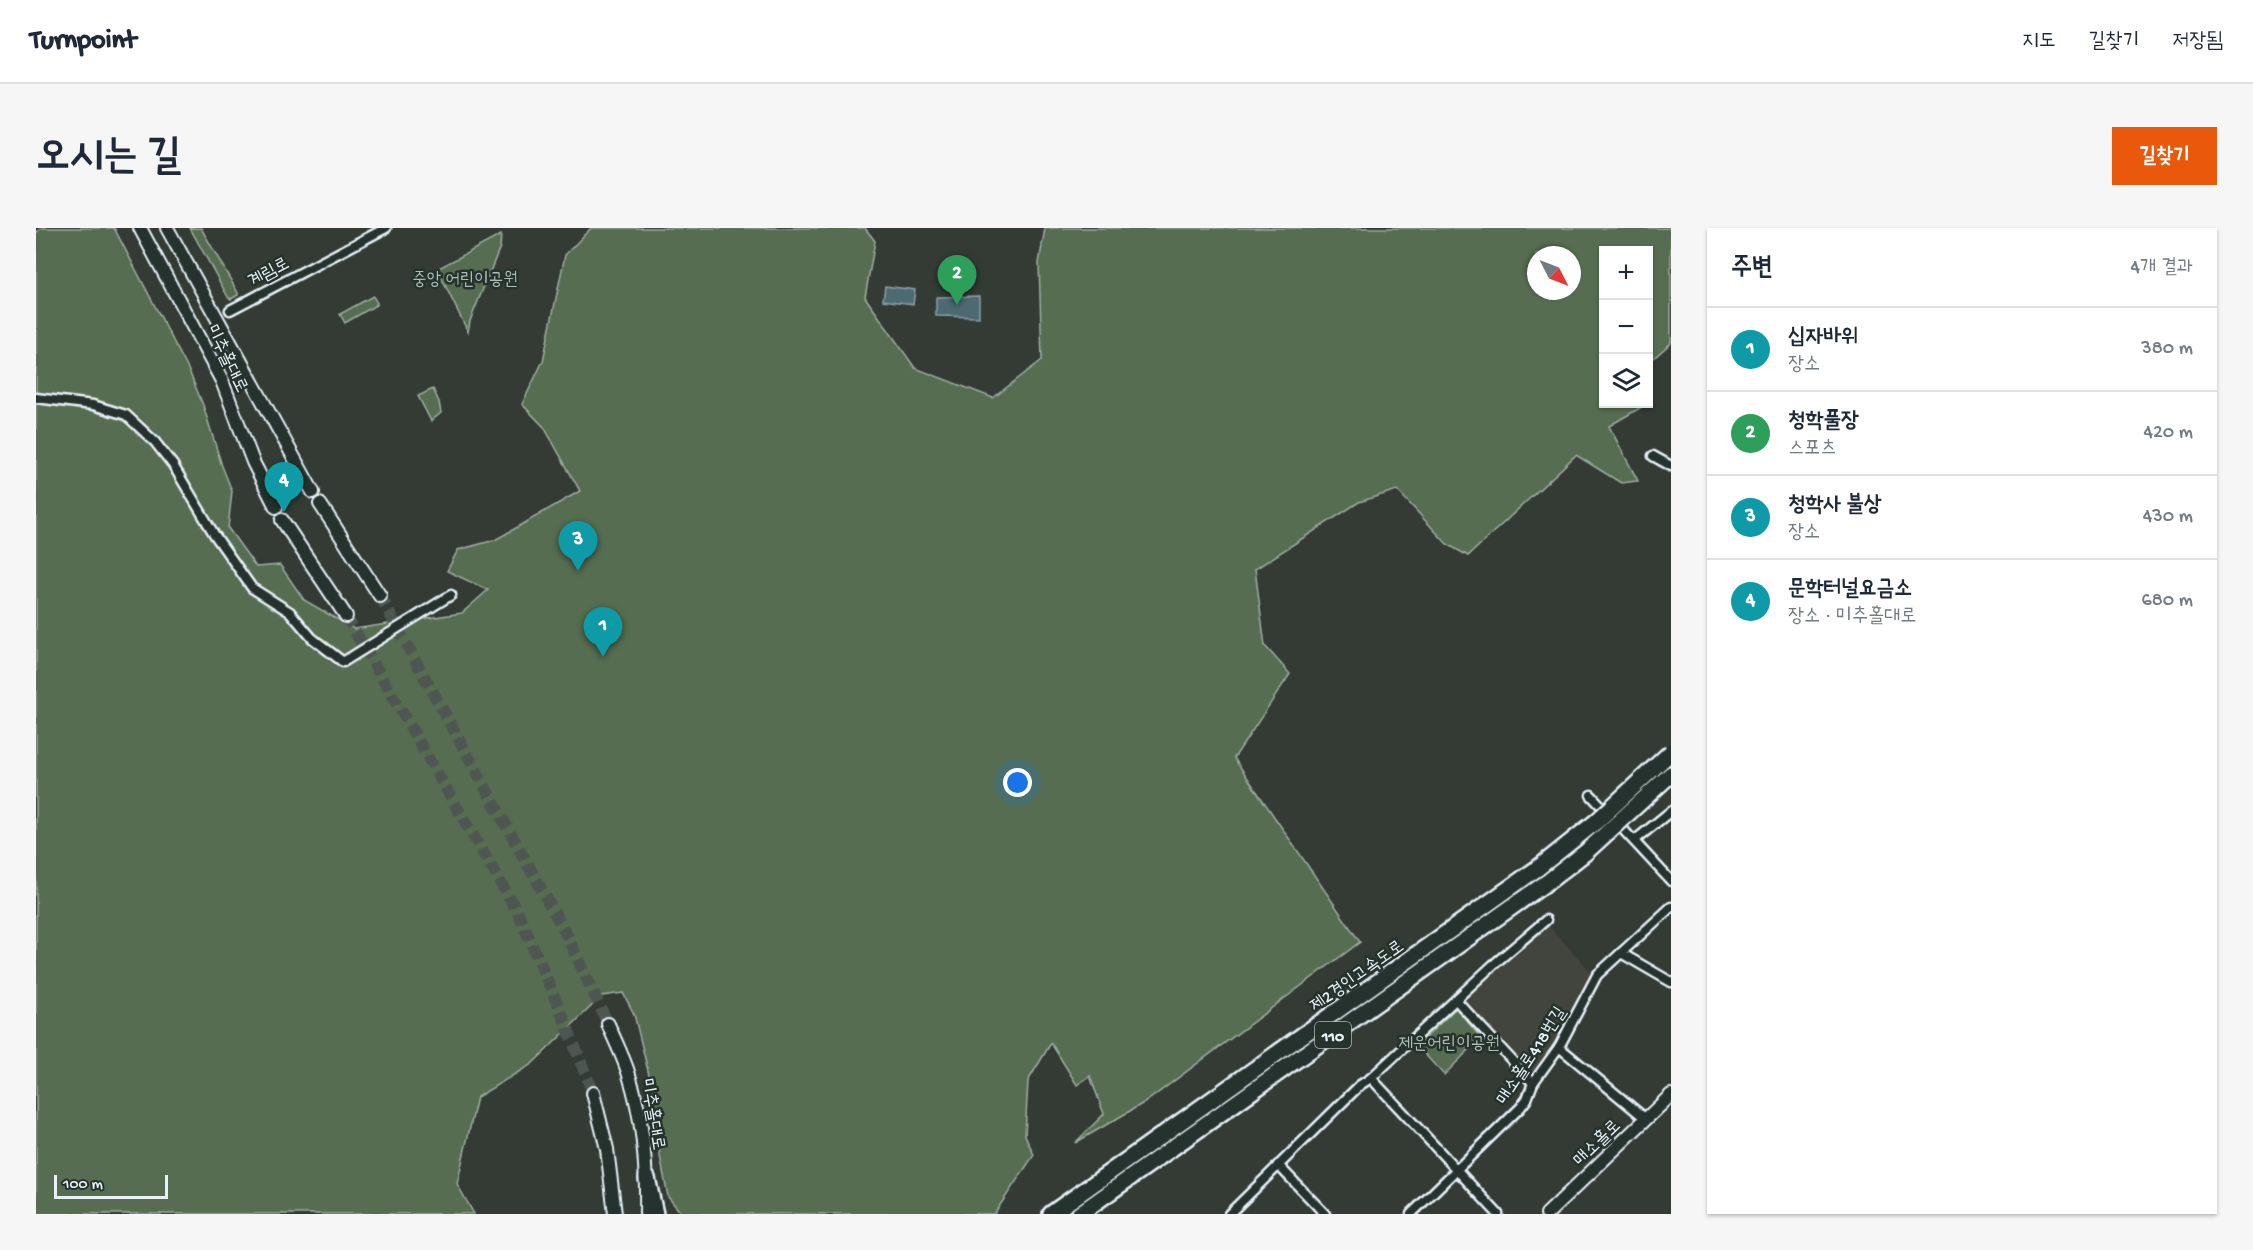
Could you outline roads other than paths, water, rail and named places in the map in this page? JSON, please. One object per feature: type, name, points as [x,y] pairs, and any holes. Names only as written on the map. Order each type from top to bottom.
[{"type":"highway","name":"제2경인고속도로","points":[[1051,1214],[1538,868],[1597,822],[1671,752]]},
{"type":"highway","name":"제2경인고속도로","points":[[1079,1214],[1550,880],[1586,852],[1671,774]]},
{"type":"highway","points":[[647,1178],[655,1214]]},
{"type":"main road","name":"미추홀대로","points":[[140,228],[222,381],[253,462],[276,507]]},
{"type":"main road","name":"미추홀대로","points":[[167,228],[313,492]]},
{"type":"main road","points":[[320,504],[381,597]]},
{"type":"main road","points":[[282,520],[346,616]]},
{"type":"main road","name":"미추홀대로","points":[[608,1024],[629,1075],[647,1178],[646,1214]]},
{"type":"main road","points":[[593,1093],[608,1149],[615,1214]]},
{"type":"main road","name":"매소홀로","points":[[1547,1214],[1671,1095]]},
{"type":"street","name":"계림로","points":[[230,310],[386,228]]},
{"type":"street","points":[[36,398],[93,405],[126,415],[155,442],[173,465],[220,544],[252,588],[290,612],[312,638],[344,662],[452,595]]},
{"type":"street","points":[[1653,456],[1671,466]]},
{"type":"street","points":[[1591,795],[1671,881]]},
{"type":"street","points":[[1634,841],[1671,811]]},
{"type":"street","name":"매소홀로418번길","points":[[1411,1214],[1520,1108],[1527,1099],[1533,1083],[1559,1047],[1597,975],[1671,907]]},
{"type":"street","points":[[1228,1214],[1360,1085],[1371,1078],[1546,920]]},
{"type":"street","points":[[1621,953],[1671,982]]},
{"type":"street","points":[[1456,1000],[1533,1083]]},
{"type":"street","points":[[1559,1047],[1646,1119]]},
{"type":"street","points":[[1371,1078],[1498,1214]]},
{"type":"street","points":[[1278,1165],[1324,1214]]},
{"type":"water","points":[[885,286],[915,290],[913,304],[883,300]]},
{"type":"water","points":[[979,296],[979,317],[936,316],[936,297]]},
{"type":"tunnel","points":[[380,596],[566,934],[608,1024]]},
{"type":"tunnel","points":[[346,616],[519,915],[593,1093]]},
{"type":"place","name":"청학풀장","points":[[957,305]]},
{"type":"place","name":"문학터널요금소","points":[[284,512]]},
{"type":"place","name":"청학사 불상","points":[[578,571]]},
{"type":"place","name":"십자바위","points":[[603,657]]},
{"type":"park label","name":"중앙 어린이공원","points":[[465,278]]},
{"type":"park label","name":"제운어린이공원","points":[[1449,1042]]}]
